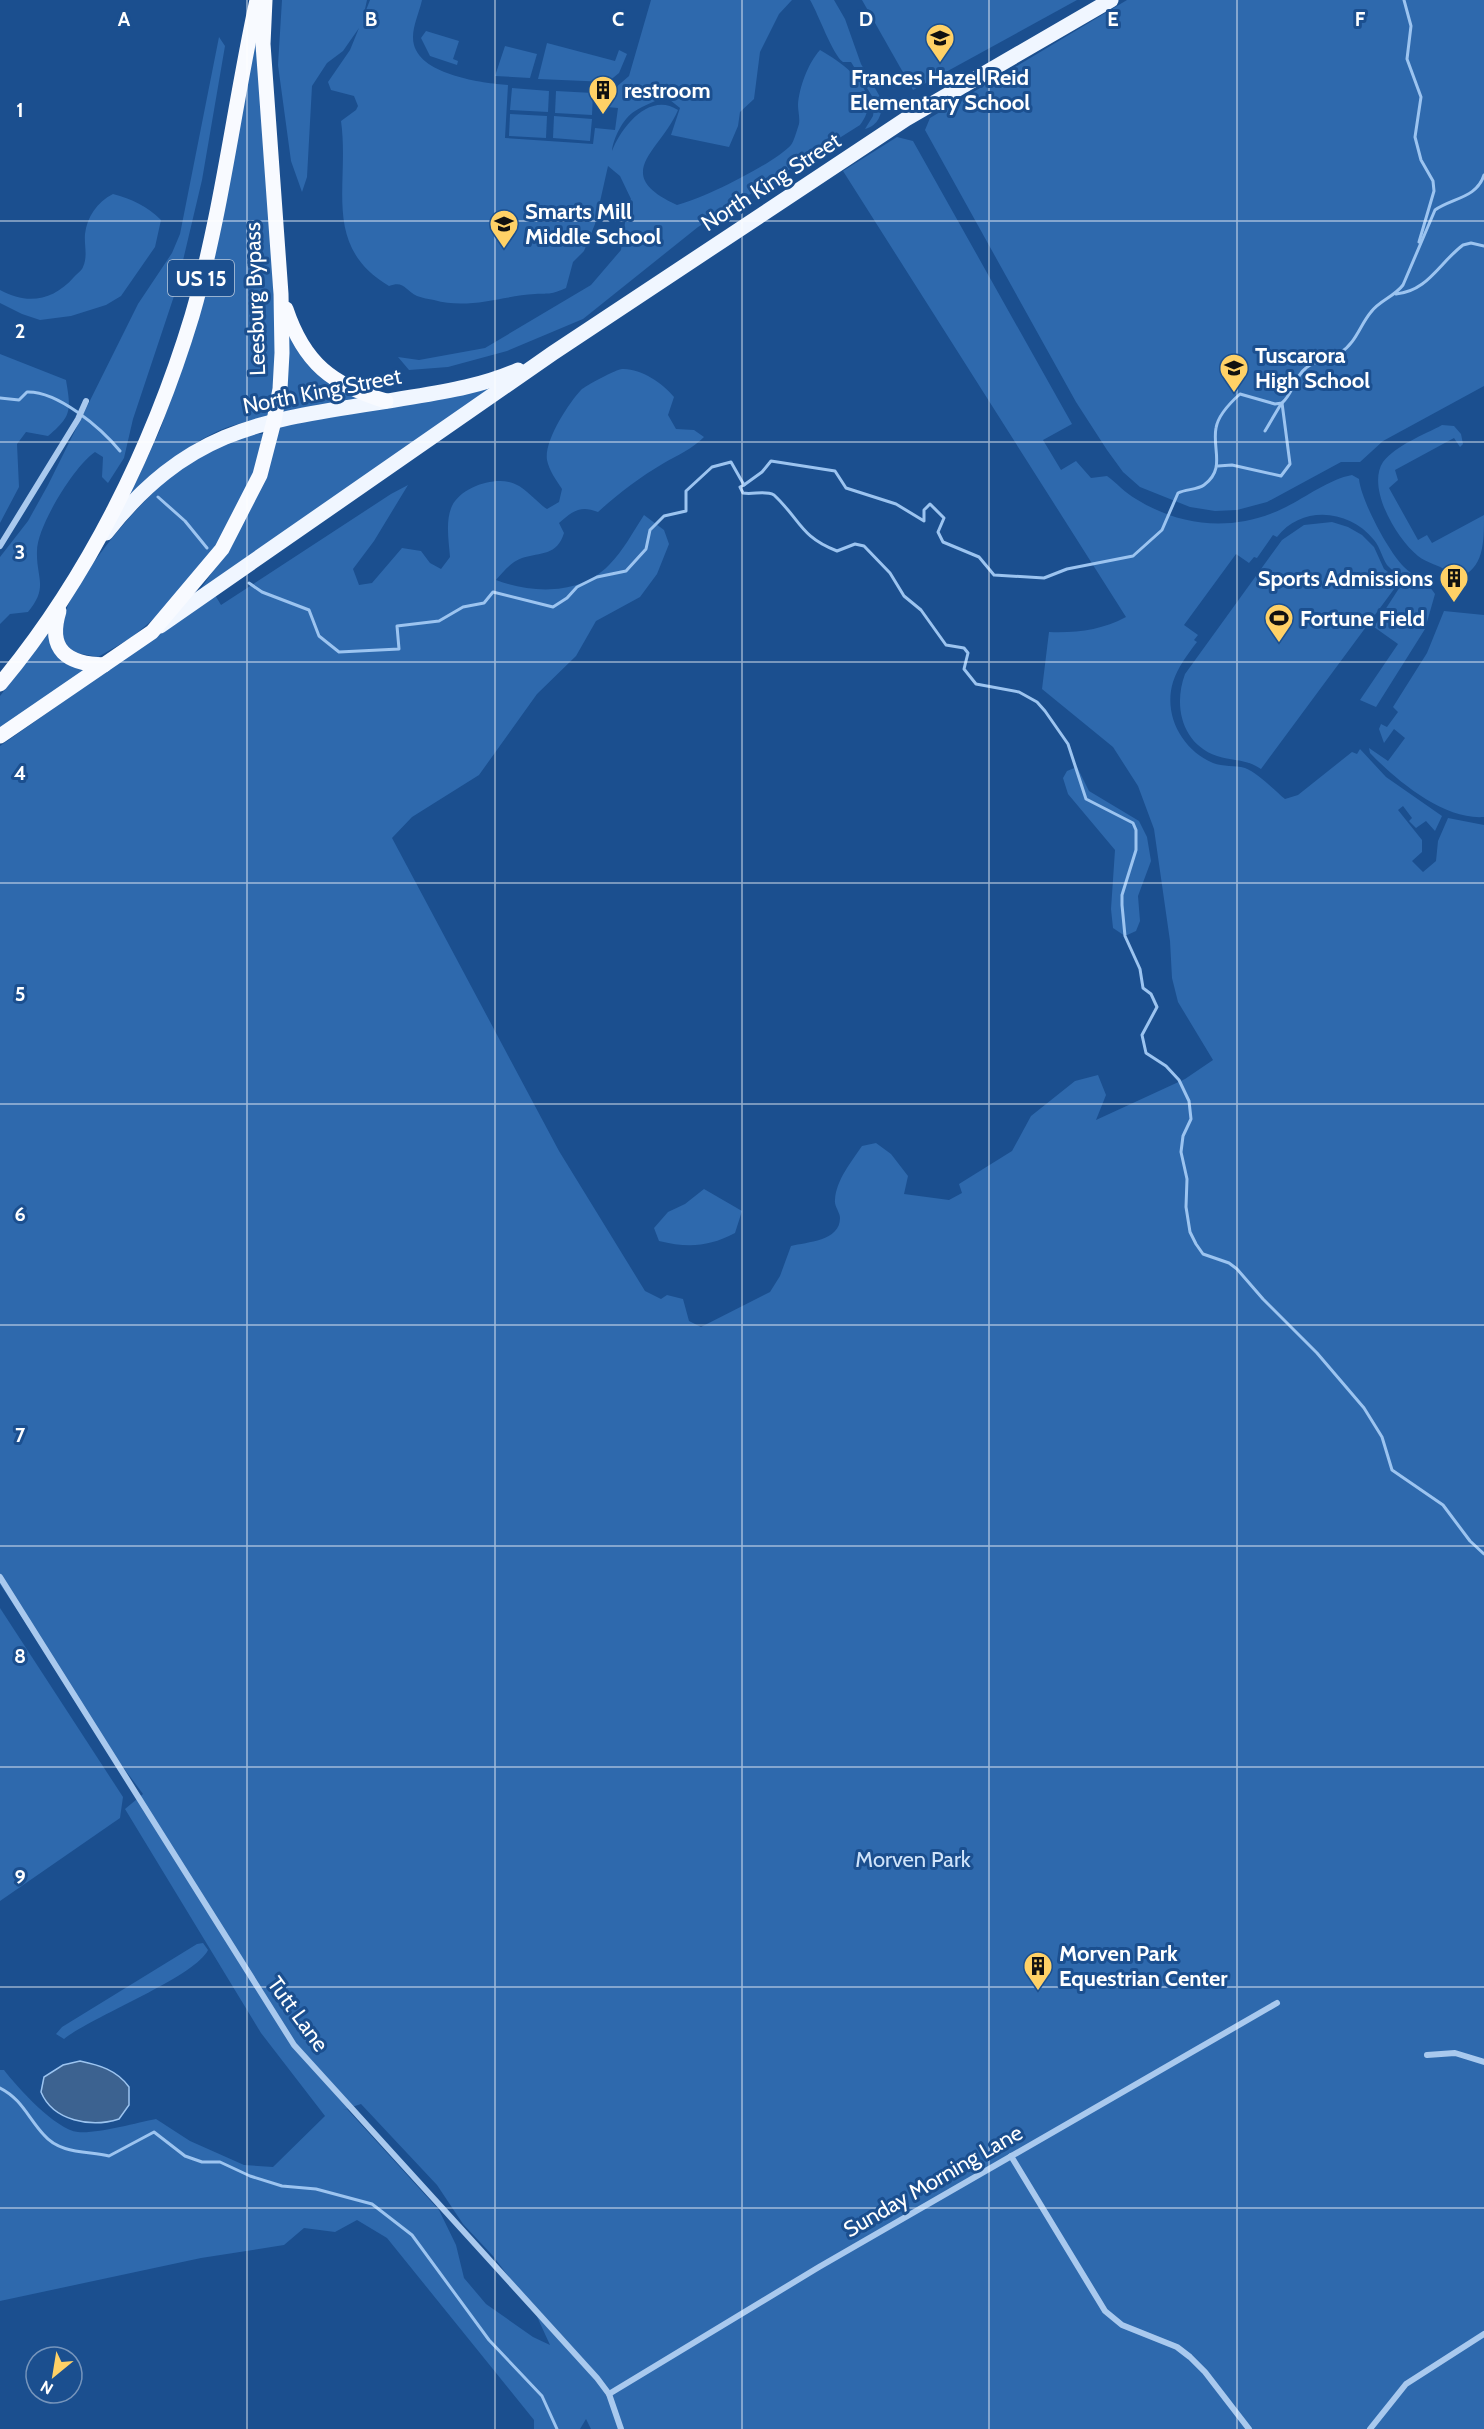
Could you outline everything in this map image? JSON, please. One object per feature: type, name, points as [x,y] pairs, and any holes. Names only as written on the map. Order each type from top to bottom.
[{"type":"highway","name":"Leesburg Bypass","points":[[99,542],[136,463],[192,315],[256,0]]},
{"type":"highway","name":"Leesburg Bypass","points":[[0,736],[152,632],[203,576],[235,528],[260,475],[280,389],[281,294],[263,44],[265,0]]},
{"type":"highway","points":[[281,294],[301,346],[320,368],[349,388],[386,401]]},
{"type":"highway","name":"US 15","points":[[0,684],[65,597],[99,542]]},
{"type":"highway","points":[[65,597],[55,628],[59,647],[75,661],[104,664]]},
{"type":"main road","name":"North King Street","points":[[152,632],[553,353],[906,119],[1111,0]]},
{"type":"main road","name":"North King Street","points":[[99,542],[137,496],[173,465],[226,435],[274,421],[482,383],[523,368],[553,353]]},
{"type":"street","points":[[0,546],[80,416],[86,401]]},
{"type":"street","name":"Tutt Lane","points":[[0,1577],[294,2046],[597,2378],[609,2394],[621,2429]]},
{"type":"street","name":"Sunday Morning Lane","points":[[609,2394],[819,2267],[1277,2003]]},
{"type":"street","points":[[1427,2055],[1455,2053],[1484,2062]]},
{"type":"street","points":[[1011,2156],[1105,2311],[1122,2325],[1177,2347],[1190,2357],[1205,2372],[1249,2429]]},
{"type":"street","points":[[1370,2429],[1406,2384],[1484,2334]]},
{"type":"green space","points":[[282,0],[367,0],[363,18],[370,0],[422,0],[413,34],[414,45],[419,55],[428,64],[454,76],[508,85],[505,138],[593,144],[595,128],[615,130],[618,108],[596,106],[598,91],[614,89],[629,76],[651,0],[792,0],[779,14],[760,52],[754,99],[740,112],[738,126],[729,147],[671,135],[680,108],[665,96],[635,111],[619,129],[612,151],[629,122],[647,108],[667,105],[678,110],[652,150],[643,172],[646,183],[657,194],[677,205],[737,180],[770,161],[791,145],[799,124],[798,105],[802,84],[820,50],[841,64],[859,81],[868,102],[867,113],[860,125],[698,227],[583,319],[507,351],[448,367],[409,370],[398,357],[419,360],[485,348],[591,285],[621,250],[627,209],[631,199],[620,176],[608,166],[595,224],[584,251],[573,262],[566,288],[557,292],[460,304],[419,297],[398,284],[389,286],[368,270],[354,252],[346,233],[343,212],[341,121],[358,106],[354,96],[331,90],[328,82],[350,50],[359,28],[343,51],[327,63],[312,86],[307,177],[302,192],[291,161],[278,65]]},
{"type":"green space","points":[[810,0],[834,0],[845,19],[861,64],[883,102],[878,119],[870,127],[865,129],[873,116],[875,101],[851,62],[843,62],[834,51]]},
{"type":"green space","points":[[862,0],[1077,0],[913,90]]},
{"type":"green space","points":[[1127,0],[1484,0],[1484,386],[1383,441],[1360,462],[1341,462],[1267,502],[1237,510],[1215,511],[1190,507],[1140,487],[1123,472],[1076,402],[925,130],[930,118]]},
{"type":"green space","points":[[260,3],[275,329],[275,370],[269,416],[229,427],[204,438],[171,460],[130,495],[160,430],[189,348]]},
{"type":"green space","points":[[426,31],[459,41],[453,59],[458,61],[457,65],[430,56],[421,38]]},
{"type":"green space","points":[[219,37],[225,46],[202,180],[176,290],[133,419],[124,458],[108,483],[102,477],[103,457],[95,452],[68,482],[50,512],[39,540],[37,560],[40,589],[38,596],[28,612],[10,614],[0,624],[0,557],[28,521],[138,304],[172,253],[180,234]]},
{"type":"green space","points":[[547,43],[615,61],[619,50],[627,54],[619,73],[608,82],[538,79]]},
{"type":"green space","points":[[505,46],[537,54],[530,78],[495,76]]},
{"type":"green space","points":[[512,88],[549,91],[548,112],[510,110]]},
{"type":"green space","points":[[556,91],[593,93],[592,115],[555,113]]},
{"type":"green space","points":[[510,114],[547,116],[546,138],[509,136]]},
{"type":"green space","points":[[554,116],[592,119],[590,141],[553,138]]},
{"type":"green space","name":"Morven Park","points":[[897,137],[913,141],[1072,424],[1043,440],[1061,470],[1076,461],[1091,478],[1107,476],[1132,497],[1154,509],[1191,521],[1210,523],[1229,523],[1267,515],[1327,484],[1352,475],[1359,479],[1370,512],[1390,549],[1404,567],[1435,594],[1425,629],[1376,707],[1360,700],[1398,644],[1374,627],[1405,579],[1387,565],[1374,540],[1352,522],[1326,515],[1299,520],[1277,537],[1273,535],[1257,558],[1254,557],[1249,563],[1236,554],[1184,625],[1198,635],[1194,640],[1197,642],[1183,661],[1173,682],[1171,707],[1178,730],[1192,750],[1213,763],[1250,770],[1285,799],[1298,795],[1352,752],[1357,754],[1360,749],[1386,777],[1442,816],[1435,831],[1426,821],[1416,828],[1409,821],[1412,818],[1403,806],[1398,810],[1422,840],[1422,852],[1412,861],[1423,872],[1436,861],[1438,841],[1448,818],[1484,825],[1484,2429],[591,2429],[586,2419],[580,2429],[534,2429],[534,2420],[387,2238],[357,2220],[335,2232],[304,2228],[284,2245],[201,2258],[0,2301],[0,2070],[4,2070],[27,2097],[48,2116],[69,2129],[78,2132],[95,2131],[156,2119],[190,2141],[244,2165],[273,2167],[325,2116],[261,2033],[125,1809],[143,1794],[100,1736],[0,1584],[0,746],[215,595],[221,605],[408,485],[374,541],[353,569],[359,585],[372,583],[402,548],[421,551],[430,563],[441,569],[450,557],[448,525],[452,506],[469,489],[485,483],[509,482],[524,490],[547,509],[559,502],[562,489],[547,460],[553,433],[581,390],[619,370],[629,369],[657,382],[674,397],[668,415],[676,429],[694,430],[704,437],[621,492],[598,512],[581,509],[568,515],[559,523],[564,533],[557,546],[548,552],[518,560],[496,580],[510,585],[540,589],[570,587],[584,582],[597,575],[614,560],[644,515],[664,530],[669,544],[657,574],[640,597],[596,621],[576,656],[537,694],[479,775],[412,817],[392,838],[559,1151],[645,1291],[661,1299],[667,1295],[683,1299],[689,1321],[701,1327],[770,1292],[780,1276],[791,1246],[822,1239],[835,1232],[840,1218],[835,1202],[838,1185],[862,1146],[876,1143],[891,1154],[908,1176],[904,1194],[949,1200],[962,1193],[959,1184],[1012,1151],[1031,1116],[1075,1081],[1098,1075],[1106,1095],[1096,1120],[1185,1079],[1213,1060],[1178,1002],[1172,978],[1170,941],[1154,829],[1138,786],[1113,747],[1042,689],[1049,632],[1089,630],[1126,617],[843,171]],"holes":[[[361,2104],[437,2185],[463,2224],[493,2256],[534,2310],[550,2345],[533,2337],[486,2304],[464,2278],[456,2245],[439,2210],[347,2109],[343,2110]]]},
{"type":"green space","points":[[113,194],[139,204],[161,220],[155,247],[121,296],[106,305],[71,316],[40,320],[0,303],[0,290],[20,298],[30,299],[48,296],[66,285],[82,269],[86,255],[86,228],[91,216],[102,201]]},
{"type":"green space","points":[[285,326],[291,340],[307,363],[327,381],[365,401],[281,416]]},
{"type":"green space","points":[[0,354],[66,380],[69,406],[62,423],[48,436],[26,432],[17,444],[19,487],[0,523]]},
{"type":"green space","points":[[510,379],[200,590],[217,565],[278,425]]},
{"type":"green space","points":[[1442,425],[1454,426],[1461,434],[1463,444],[1460,447],[1454,438],[1395,470],[1398,480],[1389,488],[1418,540],[1427,535],[1432,543],[1484,515],[1481,554],[1473,568],[1458,578],[1418,556],[1401,538],[1386,512],[1378,485],[1383,462],[1389,456],[1403,445]]},
{"type":"green space","points":[[251,433],[263,434],[256,467],[215,549],[163,611],[131,638],[98,657],[71,652],[61,634],[64,615],[74,594],[105,547],[143,503],[183,468],[211,451]]},
{"type":"green space","name":"Fortune Field","points":[[1332,522],[1362,535],[1374,547],[1384,569],[1400,581],[1261,769],[1249,763],[1217,756],[1205,750],[1188,733],[1183,722],[1180,699],[1185,674],[1282,540],[1304,525]]},
{"type":"green space","points":[[1444,611],[1484,615],[1484,817],[1453,812],[1422,797],[1381,764],[1370,753],[1369,748],[1388,761],[1405,738],[1394,729],[1384,743],[1379,729],[1381,724],[1387,727],[1398,712],[1393,707],[1427,653]]},
{"type":"green space","points":[[48,634],[67,664],[86,670],[0,729],[0,696]]},
{"type":"green space","points":[[1077,767],[1089,791],[1139,821],[1147,837],[1151,861],[1138,896],[1140,921],[1136,931],[1125,936],[1113,928],[1111,909],[1115,850],[1068,794],[1063,778],[1067,771]]},
{"type":"green space","points":[[704,1189],[742,1211],[735,1233],[707,1244],[698,1245],[679,1245],[659,1241],[654,1228],[668,1212],[685,1204]]},
{"type":"green space","points":[[0,1608],[123,1797],[120,1818],[0,1901]]},
{"type":"green space","points":[[203,1943],[208,1950],[199,1961],[184,1972],[64,2039],[56,2034],[62,2027],[197,1944]]},
{"type":"shaded area","points":[[80,2061],[113,2072],[129,2087],[129,2105],[119,2119],[97,2123],[74,2120],[54,2110],[47,2102],[41,2092],[44,2077],[63,2065]]},
{"type":"waterway","points":[[1404,0],[1411,26],[1407,59],[1421,97],[1415,137],[1421,160],[1433,181],[1434,191],[1419,242]]},
{"type":"waterway","points":[[249,583],[262,592],[309,610],[319,636],[339,652],[399,649],[397,626],[439,621],[463,607],[484,603],[493,592],[553,607],[567,598],[577,587],[597,577],[626,571],[646,549],[650,530],[664,516],[686,511],[686,491],[712,467],[731,462],[744,485],[762,472],[771,461],[835,471],[846,488],[896,504],[924,521],[924,510],[930,504],[944,518],[938,532],[943,542],[979,557],[994,575],[1044,578],[1067,569],[1133,556],[1162,530],[1178,493],[1201,487],[1211,479],[1215,472],[1217,458],[1215,436],[1217,423],[1233,401],[1240,394],[1275,404],[1282,403],[1306,368],[1345,349],[1375,308],[1403,285],[1435,210],[1470,193],[1481,183],[1484,175]]},
{"type":"waterway","points":[[1396,294],[1417,288],[1463,245],[1471,243],[1484,246]]},
{"type":"waterway","points":[[0,398],[19,400],[27,392],[39,393],[52,398],[78,412],[120,451]]},
{"type":"waterway","points":[[1218,466],[1232,465],[1281,476],[1290,464],[1282,403]]},
{"type":"waterway","points":[[1265,431],[1281,404]]},
{"type":"waterway","points":[[744,485],[740,487],[743,493],[774,495],[801,527],[825,546],[837,551],[855,544],[864,546],[890,573],[904,596],[921,610],[946,645],[964,648],[968,653],[964,669],[976,684],[1019,692],[1037,702],[1045,711],[1068,744],[1086,799],[1133,823],[1136,830],[1136,850],[1122,895],[1125,936],[1140,969],[1143,988],[1151,994],[1157,1007],[1142,1035],[1146,1053],[1166,1066],[1179,1080],[1189,1101],[1191,1119],[1183,1136],[1181,1152],[1187,1179],[1186,1207],[1190,1232],[1203,1254],[1229,1263],[1237,1269],[1263,1299],[1317,1353],[1364,1408],[1382,1437],[1392,1470],[1443,1505],[1470,1541],[1484,1554]]},
{"type":"waterway","points":[[158,497],[185,521],[207,548]]},
{"type":"waterway","points":[[0,2088],[8,2092],[19,2103],[50,2141],[66,2149],[109,2156],[154,2132],[185,2156],[202,2162],[220,2162],[250,2176],[282,2186],[316,2189],[372,2204],[412,2235],[489,2340],[542,2396],[557,2429]]},
{"type":"place","name":"Frances Hazel Reid Elementary School","points":[[940,64]]},
{"type":"place","name":"restroom","points":[[603,116]]},
{"type":"place","name":"Smarts Mill Middle School","points":[[504,250]]},
{"type":"place","name":"Tuscarora High School","points":[[1234,394]]},
{"type":"place","name":"Sports Admissions","points":[[1454,604]]},
{"type":"place","name":"Fortune Field","points":[[1279,644]]},
{"type":"place","name":"Morven Park Equestrian Center","points":[[1038,1992]]}]
